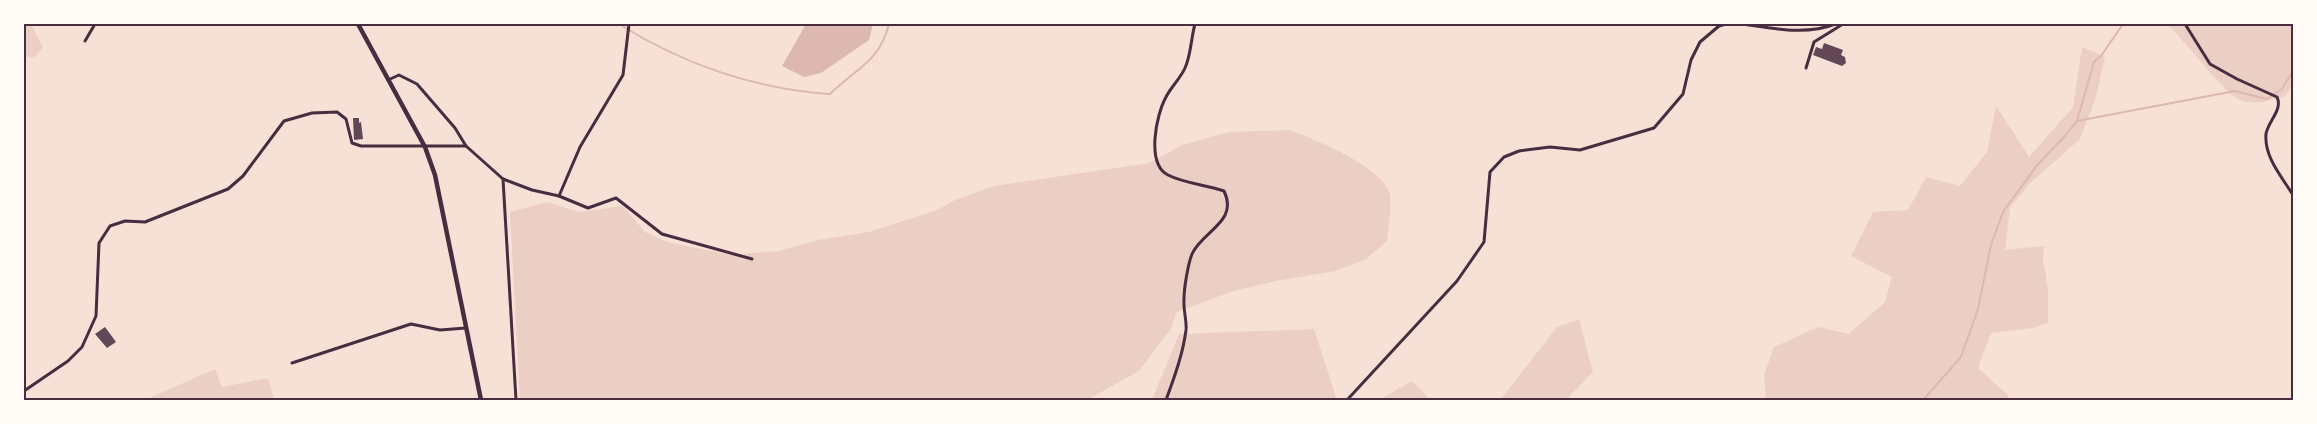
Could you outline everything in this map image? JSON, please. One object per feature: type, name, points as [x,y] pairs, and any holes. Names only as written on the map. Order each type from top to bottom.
[{"type":"main road","points":[[358,24],[425,147],[435,175],[480,400]]},
{"type":"street","points":[[85,41],[95,24]]},
{"type":"street","points":[[1166,400],[1177,371],[1186,327],[1184,299],[1192,254],[1198,244],[1222,222],[1226,211],[1227,197],[1224,191],[1168,175],[1155,157],[1156,131],[1160,111],[1165,98],[1185,69],[1195,24]]},
{"type":"street","points":[[1347,400],[1457,281],[1484,242],[1490,172],[1504,157],[1519,151],[1550,147],[1580,150],[1654,128],[1683,94],[1691,60],[1700,42],[1719,26],[1726,24]]},
{"type":"street","points":[[1742,24],[1786,31],[1826,27],[1835,24]]},
{"type":"street","points":[[1806,68],[1814,42],[1843,24]]},
{"type":"street","points":[[2185,24],[2210,64],[2237,79],[2277,97],[2278,108],[2269,123],[2266,134],[2268,148],[2272,161],[2293,195]]},
{"type":"street","points":[[559,196],[580,147],[623,75],[630,25]]},
{"type":"street","points":[[388,80],[399,75],[418,84],[455,128],[466,146],[502,179],[532,190],[559,196],[588,208],[616,198],[662,234],[752,259]]},
{"type":"street","points":[[24,391],[68,361],[82,347],[96,316],[98,249],[102,237],[110,226],[125,221],[145,222],[228,189],[243,176],[284,121],[312,113],[332,112],[343,115],[349,125],[352,143],[361,146],[466,146]]},
{"type":"street","points":[[502,179],[507,225],[516,400]]},
{"type":"street","points":[[292,363],[412,324],[440,330],[466,328]]},
{"type":"shaded area","points":[[24,24],[31,24],[43,47],[34,58],[24,56]]},
{"type":"shaded area","points":[[806,24],[873,24],[869,40],[821,73],[804,77],[782,66]]},
{"type":"shaded area","points":[[2168,24],[2293,24],[2293,85],[2285,96],[2263,102],[2244,102],[2231,95]]},
{"type":"shaded area","points":[[2082,47],[2105,57],[2096,97],[2080,139],[2030,183],[2010,208],[2005,250],[2044,246],[2043,260],[2048,289],[2048,323],[2033,328],[1991,333],[1978,368],[2008,395],[2009,400],[1766,400],[1764,375],[1774,347],[1818,327],[1849,334],[1885,302],[1892,277],[1851,256],[1873,212],[1908,210],[1926,177],[1960,186],[1987,152],[1996,106],[2029,157],[2073,107]]},
{"type":"shaded area","points":[[1290,130],[1346,155],[1373,172],[1383,182],[1389,192],[1391,203],[1387,241],[1366,259],[1336,271],[1276,281],[1233,291],[1177,312],[1170,330],[1139,371],[1087,400],[520,400],[510,212],[547,202],[579,212],[623,206],[645,232],[667,242],[731,255],[779,251],[818,240],[869,232],[937,210],[955,200],[994,186],[1149,163],[1182,145],[1229,132]]},
{"type":"shaded area","points":[[1579,319],[1593,372],[1566,400],[1500,400],[1557,327]]},
{"type":"shaded area","points":[[1314,329],[1337,400],[1152,400],[1179,334]]},
{"type":"shaded area","points":[[215,369],[222,387],[268,378],[274,400],[145,400]]},
{"type":"shaded area","points":[[1412,381],[1430,400],[1379,400]]},
{"type":"building","points":[[1824,43],[1843,50],[1841,55],[1845,57],[1846,63],[1842,66],[1813,55],[1816,47],[1822,49]]},
{"type":"building","points":[[353,118],[359,118],[359,123],[361,122],[363,139],[354,140]]},
{"type":"building","points":[[105,327],[116,342],[107,348],[95,334]]},
{"type":"waterway","points":[[619,24],[668,51],[720,72],[774,87],[830,94],[873,56],[885,37],[889,24]]},
{"type":"waterway","points":[[2077,121],[2094,62],[2101,56],[2123,24]]},
{"type":"waterway","points":[[1923,400],[1961,357],[1978,309],[1991,245],[2003,212],[2038,164],[2077,121],[2235,91],[2267,99],[2282,89],[2293,71]]}]
